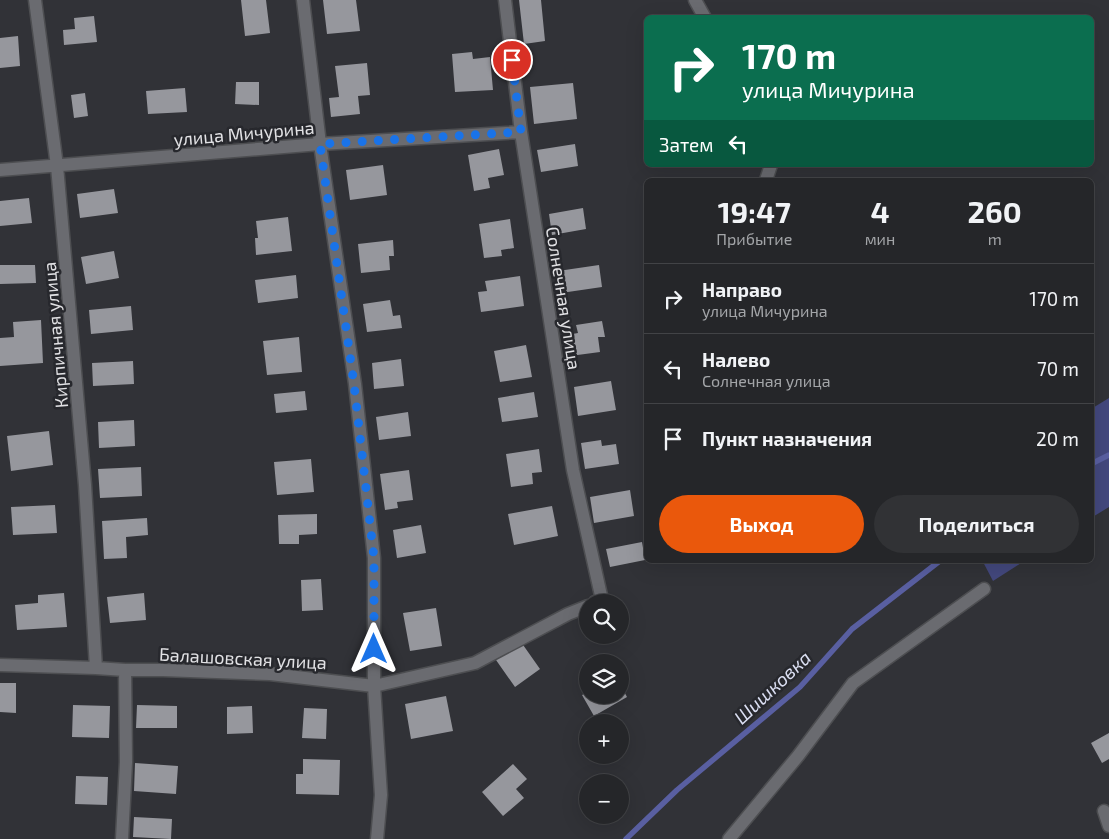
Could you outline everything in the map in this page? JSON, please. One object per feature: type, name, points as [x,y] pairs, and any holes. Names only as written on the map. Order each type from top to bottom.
[{"type":"street","name":"Кирпичная улица","points":[[35,0],[58,166],[86,485],[96,668]]},
{"type":"street","points":[[303,0],[320,144],[354,384],[374,558],[374,686],[381,795],[377,839]]},
{"type":"street","name":"Солнечная улица","points":[[505,0],[521,132],[573,470],[598,594]]},
{"type":"street","points":[[695,0],[703,15]]},
{"type":"street","name":"улица Мичурина","points":[[0,170],[320,144],[521,132]]},
{"type":"street","points":[[729,839],[798,756],[853,683],[984,589]]},
{"type":"street","name":"Балашовская улица","points":[[0,665],[270,674],[374,686],[474,662],[579,610]]},
{"type":"street","points":[[122,839],[126,762],[124,670]]},
{"type":"street","points":[[1104,811],[1109,826]]},
{"type":"shaded area","points":[[1109,398],[1109,507],[1094,516],[1094,407]]},
{"type":"shaded area","points":[[984,563],[1021,563],[993,581]]},
{"type":"building","points":[[241,0],[266,0],[270,33],[245,36]]},
{"type":"building","points":[[323,0],[356,0],[360,31],[327,34]]},
{"type":"building","points":[[519,0],[541,0],[545,41],[524,44]]},
{"type":"building","points":[[94,16],[97,42],[64,45],[63,30],[75,29],[74,18]]},
{"type":"building","points":[[18,36],[20,66],[0,68],[0,38]]},
{"type":"building","points":[[472,52],[473,59],[490,57],[493,90],[455,92],[452,54]]},
{"type":"building","points":[[367,63],[370,95],[358,96],[360,114],[331,117],[329,98],[339,97],[335,66]]},
{"type":"building","points":[[236,82],[259,82],[259,105],[235,104]]},
{"type":"building","points":[[573,83],[577,119],[534,124],[530,87]]},
{"type":"building","points":[[185,88],[187,112],[148,114],[146,91]]},
{"type":"building","points":[[85,93],[88,116],[74,118],[71,95]]},
{"type":"building","points":[[575,144],[578,166],[541,172],[537,150]]},
{"type":"building","points":[[499,149],[504,175],[488,178],[490,188],[474,191],[468,155]]},
{"type":"building","points":[[383,165],[387,195],[350,200],[346,170]]},
{"type":"building","points":[[114,189],[118,213],[80,218],[77,194]]},
{"type":"building","points":[[29,198],[32,223],[0,226],[0,201]]},
{"type":"building","points":[[583,208],[586,229],[552,235],[549,214]]},
{"type":"building","points":[[288,217],[292,251],[256,255],[255,238],[258,238],[256,221]]},
{"type":"building","points":[[510,219],[514,248],[501,250],[502,256],[484,258],[479,224]]},
{"type":"building","points":[[393,240],[394,256],[389,256],[390,270],[361,273],[358,244]]},
{"type":"building","points":[[114,251],[119,278],[86,284],[81,257]]},
{"type":"building","points":[[0,265],[35,265],[36,283],[0,284]]},
{"type":"building","points":[[599,265],[602,287],[561,293],[558,271]]},
{"type":"building","points":[[296,275],[298,298],[258,303],[255,280]]},
{"type":"building","points":[[520,276],[524,306],[481,312],[478,292],[487,291],[485,281]]},
{"type":"building","points":[[390,300],[393,316],[400,315],[402,328],[367,332],[363,304]]},
{"type":"building","points":[[131,306],[133,330],[91,334],[89,310]]},
{"type":"building","points":[[41,320],[43,363],[0,366],[0,338],[14,337],[13,322]]},
{"type":"building","points":[[602,321],[605,337],[598,337],[600,352],[570,356],[567,335],[578,333],[576,325]]},
{"type":"building","points":[[299,337],[302,372],[267,375],[263,341]]},
{"type":"building","points":[[526,345],[532,377],[500,382],[494,351]]},
{"type":"building","points":[[401,359],[404,386],[374,389],[372,363]]},
{"type":"building","points":[[133,361],[134,384],[93,386],[92,363]]},
{"type":"building","points":[[611,381],[616,410],[578,416],[574,387]]},
{"type":"building","points":[[305,391],[307,410],[276,413],[274,394]]},
{"type":"building","points":[[534,392],[538,417],[502,422],[498,398]]},
{"type":"building","points":[[408,412],[411,436],[379,440],[376,417]]},
{"type":"building","points":[[134,420],[135,446],[99,448],[98,422]]},
{"type":"building","points":[[49,431],[53,465],[11,471],[7,436]]},
{"type":"building","points":[[601,440],[602,446],[616,444],[619,464],[585,469],[581,443]]},
{"type":"building","points":[[539,449],[542,472],[532,473],[533,484],[511,487],[506,454]]},
{"type":"building","points":[[311,459],[314,492],[277,495],[274,462]]},
{"type":"building","points":[[141,467],[142,496],[100,498],[98,469]]},
{"type":"building","points":[[409,470],[413,500],[397,502],[398,508],[385,510],[380,474]]},
{"type":"building","points":[[630,490],[634,516],[594,523],[590,497]]},
{"type":"building","points":[[55,505],[57,533],[13,535],[11,507]]},
{"type":"building","points":[[552,506],[558,536],[514,545],[508,514]]},
{"type":"building","points":[[317,514],[317,534],[299,535],[299,544],[279,544],[278,515]]},
{"type":"building","points":[[147,518],[148,535],[126,537],[127,558],[104,559],[102,521]]},
{"type":"building","points":[[421,525],[426,553],[397,558],[393,530]]},
{"type":"building","points":[[642,542],[644,560],[610,567],[606,549]]},
{"type":"building","points":[[321,579],[323,610],[302,611],[301,580]]},
{"type":"building","points":[[64,593],[67,627],[17,630],[15,605],[38,603],[38,595]]},
{"type":"building","points":[[144,593],[146,620],[110,623],[107,597]]},
{"type":"building","points":[[436,608],[442,646],[410,651],[403,613]]},
{"type":"building","points":[[521,642],[540,669],[515,687],[496,660]]},
{"type":"building","points":[[0,683],[16,683],[16,713],[0,712]]},
{"type":"building","points":[[446,696],[453,731],[411,739],[405,704]]},
{"type":"building","points":[[587,704],[615,704],[597,714],[593,714]]},
{"type":"building","points":[[73,705],[110,706],[109,738],[72,737]]},
{"type":"building","points":[[137,705],[177,706],[177,728],[136,728]]},
{"type":"building","points":[[252,706],[253,733],[227,734],[227,707]]},
{"type":"building","points":[[304,708],[327,709],[326,739],[302,738]]},
{"type":"building","points":[[1109,733],[1109,759],[1102,763],[1091,743]]},
{"type":"building","points":[[303,759],[340,760],[339,795],[296,794],[296,774],[303,774]]},
{"type":"building","points":[[135,763],[178,766],[176,794],[134,791]]},
{"type":"building","points":[[513,764],[527,779],[516,789],[524,798],[503,816],[482,792]]},
{"type":"building","points":[[76,776],[108,777],[107,805],[75,804]]},
{"type":"building","points":[[134,817],[172,819],[171,839],[133,837]]},
{"type":"waterway","name":"Шишковка","points":[[1094,462],[1109,455]]},
{"type":"waterway","name":"Шишковка","points":[[626,839],[677,790],[800,687],[852,629],[937,563]]},
{"type":"route","points":[[374,649],[374,558],[354,384],[320,144],[521,132],[512,60]]}]
